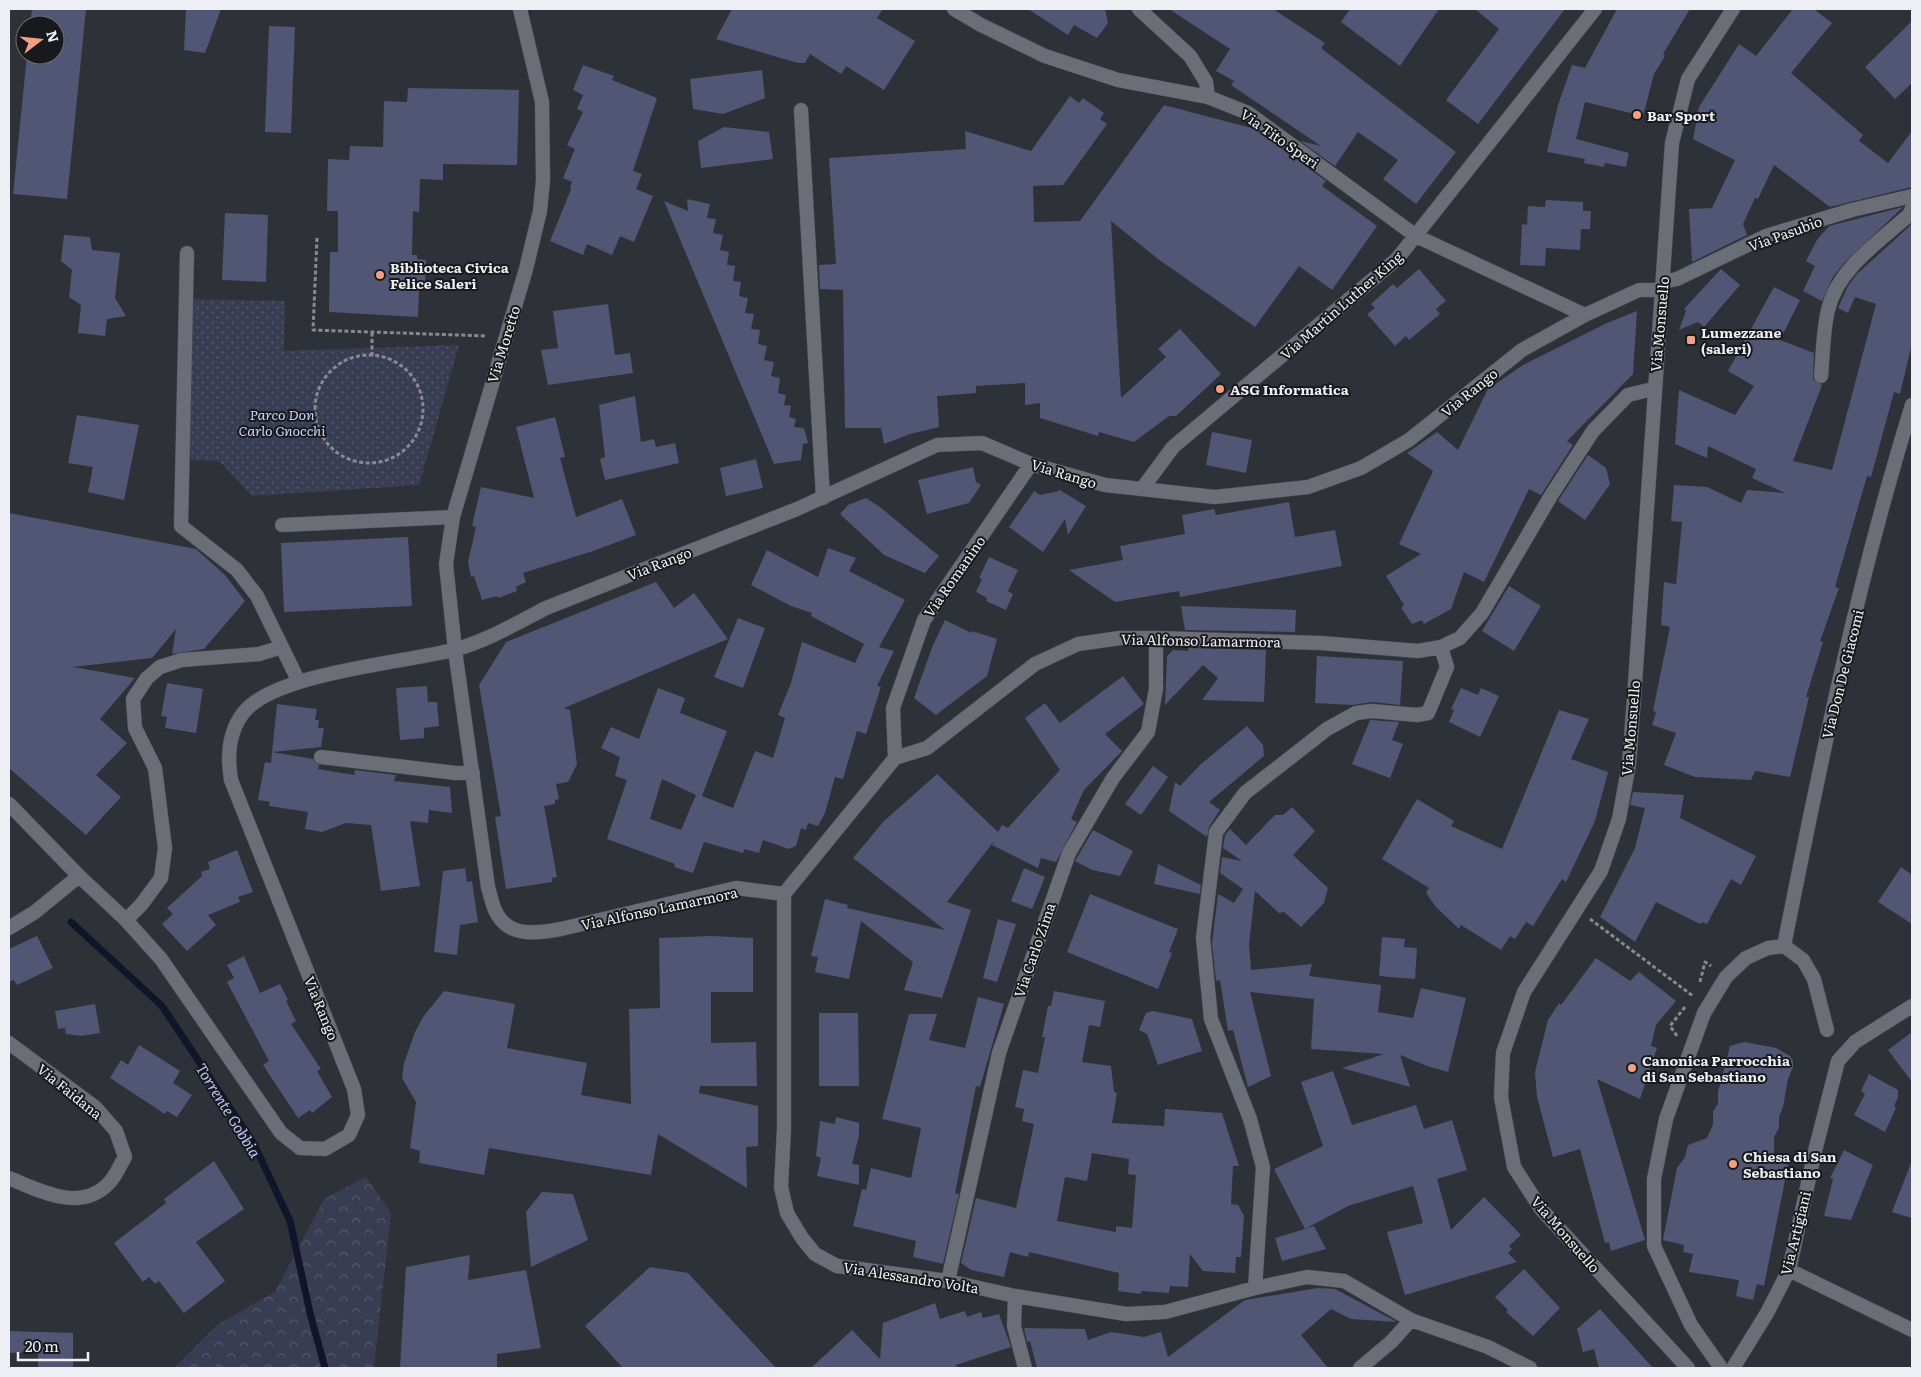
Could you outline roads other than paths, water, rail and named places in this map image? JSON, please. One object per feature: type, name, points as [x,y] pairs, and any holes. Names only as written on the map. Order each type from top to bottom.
[{"type":"street","name":"Via Moretto","points":[[455,650],[446,564],[453,517],[540,211],[543,180],[542,102],[520,9]]},
{"type":"street","name":"Via Tito Speri","points":[[954,9],[981,25],[1045,56],[1118,80],[1208,97],[1248,113],[1416,236],[1585,315]]},
{"type":"street","points":[[1139,9],[1190,56],[1206,82],[1208,97]]},
{"type":"street","name":"Via Martin Luther King","points":[[1142,489],[1173,447],[1397,259],[1595,9]]},
{"type":"street","name":"Via Monsuello","points":[[1688,1368],[1541,1209],[1514,1167],[1501,1097],[1503,1053],[1524,992],[1601,871],[1619,819],[1629,764],[1653,389],[1672,144],[1688,79],[1734,9]]},
{"type":"street","points":[[802,110],[823,498]]},
{"type":"street","name":"Via Pasubio","points":[[1662,286],[1766,236],[1852,210],[1912,196]]},
{"type":"street","points":[[1821,376],[1828,310],[1838,283],[1851,267],[1910,214],[1912,208]]},
{"type":"street","points":[[187,253],[182,526],[237,570],[257,596],[299,682]]},
{"type":"street","name":"Via Rango","points":[[9,804],[79,876],[126,920],[161,959],[281,1134],[300,1148],[326,1149],[349,1136],[358,1115],[354,1089],[231,780],[227,758],[230,740],[244,712],[267,694],[299,682],[455,650],[505,629],[546,608],[823,498],[937,445],[982,443],[1031,464],[1105,486],[1215,497],[1308,487],[1361,468],[1409,440],[1522,350],[1585,315],[1639,290],[1662,286]]},
{"type":"street","name":"Via Alfonso Lamarmora","points":[[895,758],[927,748],[1035,664],[1078,644],[1120,638],[1156,638],[1321,642],[1418,651],[1441,648],[1460,638],[1482,613],[1552,494],[1593,431],[1628,395],[1653,389]]},
{"type":"street","name":"Via Don De Giacomi","points":[[1784,946],[1825,742],[1890,478],[1912,406]]},
{"type":"street","name":"Via Romanino","points":[[895,758],[893,708],[924,620],[1031,464]]},
{"type":"street","points":[[282,525],[453,517]]},
{"type":"street","name":"Via Carlo Zima","points":[[948,1281],[999,1053],[1069,853],[1113,778],[1148,732],[1156,689],[1156,638]]},
{"type":"street","points":[[126,920],[141,905],[162,878],[165,848],[155,768],[135,728],[133,700],[147,678],[160,666],[182,660],[259,654],[282,647]]},
{"type":"street","points":[[1255,1288],[1263,1167],[1250,1119],[1211,1019],[1202,938],[1216,832],[1245,793],[1327,729],[1356,713],[1372,712],[1417,715],[1428,713],[1447,667],[1441,648]]},
{"type":"street","points":[[321,756],[456,773],[473,773],[455,650]]},
{"type":"street","points":[[784,894],[895,758]]},
{"type":"street","name":"Via Alfonso Lamarmora","points":[[473,773],[488,888],[497,915],[512,930],[532,934],[561,929],[736,888],[784,894]]},
{"type":"street","points":[[9,928],[35,912],[79,876]]},
{"type":"street","name":"Via Alessandro Volta","points":[[784,894],[784,1129],[781,1187],[787,1214],[815,1254],[836,1266],[948,1281],[1015,1296],[1126,1314],[1166,1312],[1255,1288],[1307,1277],[1344,1281],[1412,1320],[1488,1347],[1530,1368]]},
{"type":"street","points":[[1722,1368],[1691,1325],[1654,1246],[1654,1179],[1666,1119],[1704,1013],[1726,977],[1746,958],[1768,948],[1784,946],[1803,960],[1814,979],[1827,1030]]},
{"type":"street","name":"Via Artigiani","points":[[1733,1368],[1767,1313],[1789,1270],[1815,1151],[1838,1061],[1855,1042],[1912,1006]]},
{"type":"street","name":"Via Faidana","points":[[9,1043],[95,1107],[116,1131],[126,1157],[109,1184],[85,1198],[55,1197],[9,1178]]},
{"type":"street","points":[[1789,1270],[1912,1330]]},
{"type":"street","points":[[1015,1296],[1014,1326],[1025,1368]]},
{"type":"street","points":[[1360,1368],[1391,1342],[1412,1320]]},
{"type":"waterway","name":"Torrente Gobbia","points":[[71,922],[162,1006],[254,1144],[290,1221],[310,1313],[325,1368]]},
{"type":"place","name":"Bar Sport","points":[[1637,115]]},
{"type":"place","name":"Biblioteca Civica Felice Saleri","points":[[380,275]]},
{"type":"place","name":"Lumezzane (saleri)","points":[[1691,340]]},
{"type":"place","name":"ASG Informatica","points":[[1220,389]]},
{"type":"place","name":"Canonica Parrocchia di San Sebastiano","points":[[1632,1068]]},
{"type":"place","name":"Chiesa di San Sebastiano","points":[[1733,1164]]},
{"type":"park label","name":"Parco Don Carlo Gnocchi","points":[[282,422]]}]
